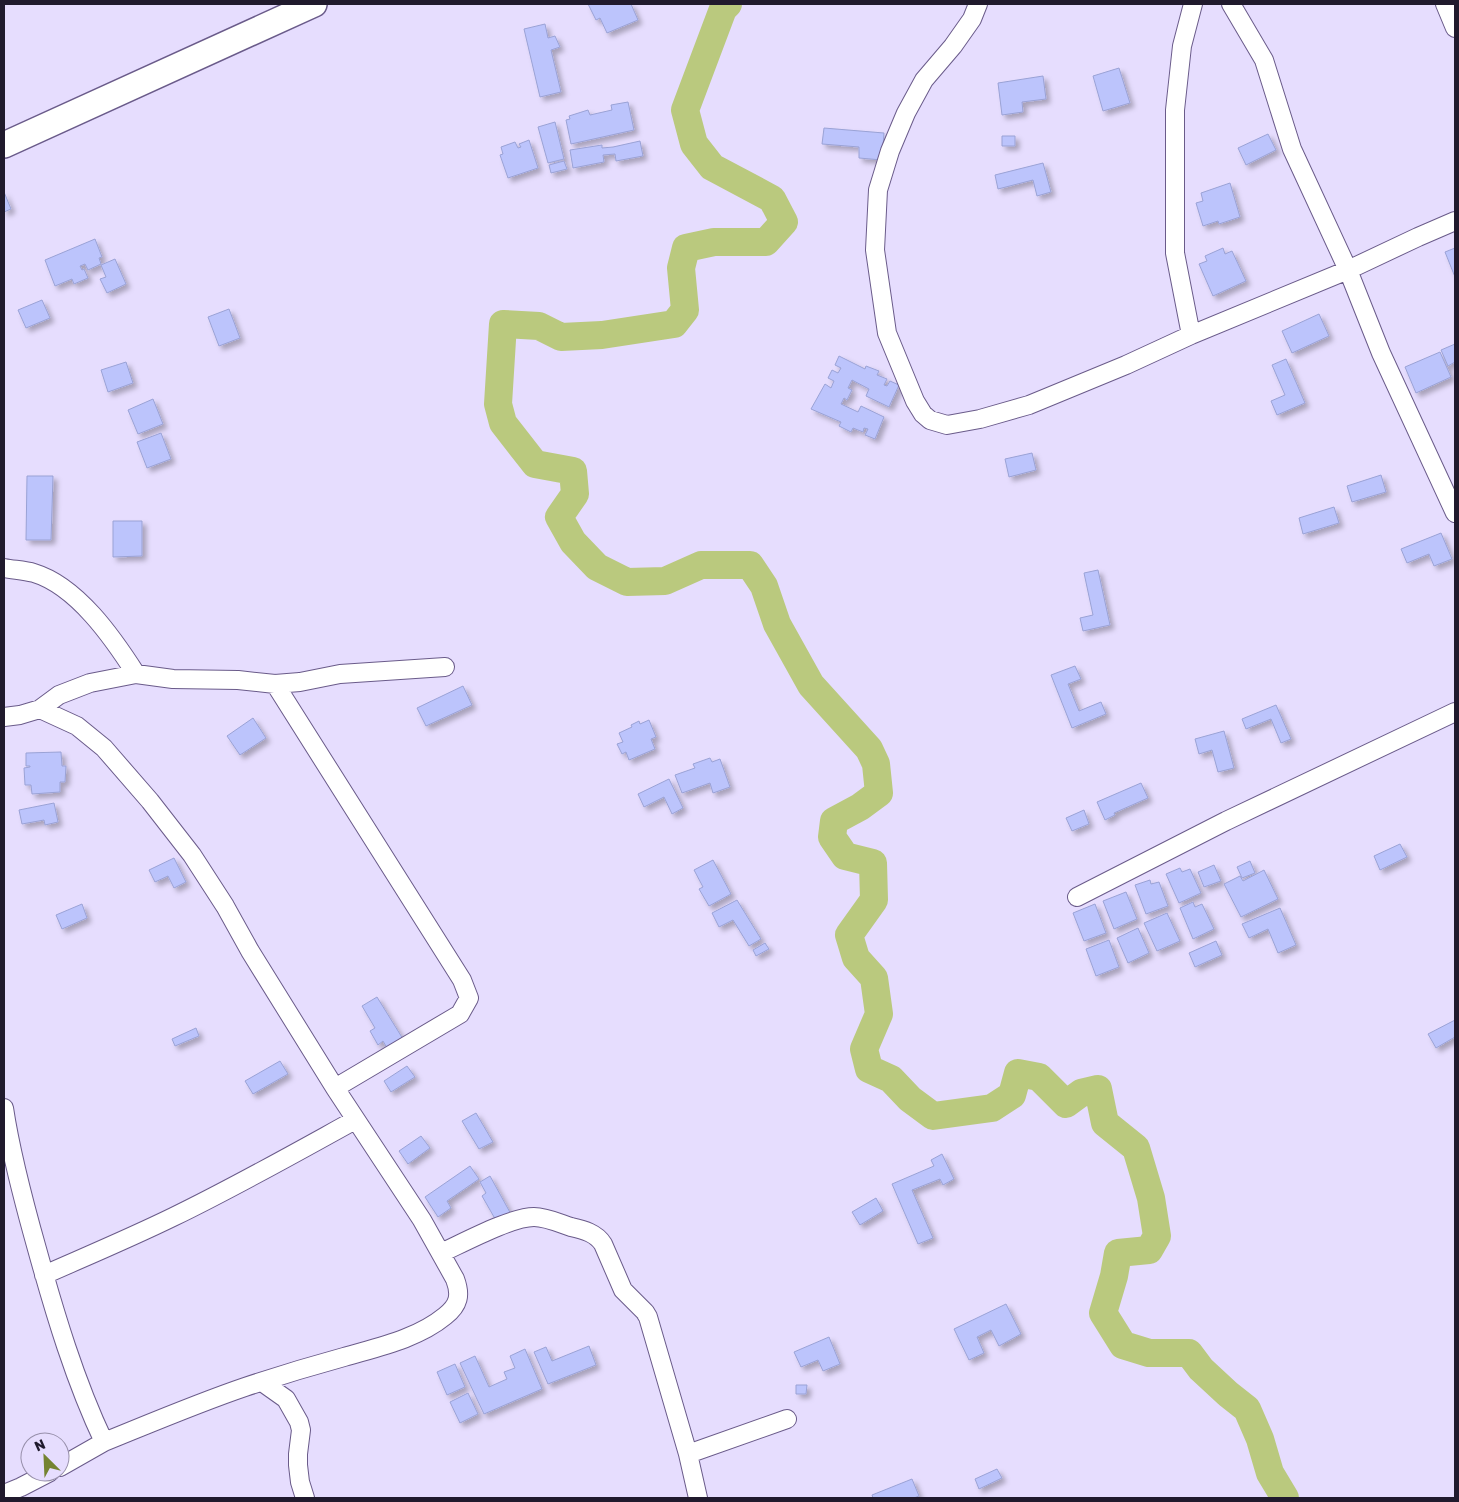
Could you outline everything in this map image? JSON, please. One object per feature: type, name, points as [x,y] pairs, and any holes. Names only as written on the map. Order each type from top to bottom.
[{"type":"main road","points":[[4,145],[314,4]]},
{"type":"street","points":[[978,4],[972,19],[924,80],[906,113],[890,151],[878,190],[875,250],[887,333],[915,401],[923,414],[930,420],[947,425],[980,419],[1029,405],[1126,365],[1191,334],[1348,270],[1418,236],[1455,221]]},
{"type":"street","points":[[1191,334],[1175,253],[1175,110],[1182,46],[1193,4]]},
{"type":"street","points":[[1231,4],[1264,60],[1292,149],[1348,270],[1381,353],[1455,513]]},
{"type":"street","points":[[1445,4],[1455,28]]},
{"type":"street","points":[[4,568],[35,573],[58,584],[92,615],[115,641],[136,674]]},
{"type":"street","points":[[4,717],[40,709],[59,695],[90,683],[136,674],[173,679],[238,680],[275,684],[300,682],[340,674],[445,667]]},
{"type":"street","points":[[275,684],[462,980],[469,998],[460,1014],[335,1088]]},
{"type":"street","points":[[40,709],[77,726],[104,748],[150,801],[197,863],[355,1120],[422,1220],[441,1253],[458,1290],[455,1307],[436,1322],[412,1335],[384,1346],[226,1394],[104,1442],[70,1461]]},
{"type":"street","points":[[1077,897],[1226,821],[1455,712]]},
{"type":"street","points":[[4,1108],[28,1218],[57,1319],[91,1416],[104,1442]]},
{"type":"street","points":[[44,1275],[173,1217],[355,1120]]},
{"type":"street","points":[[441,1253],[508,1223],[525,1218],[536,1217],[556,1222],[587,1231],[599,1238],[604,1244],[623,1290],[648,1317],[688,1454],[698,1498]]},
{"type":"street","points":[[262,1382],[286,1399],[302,1430],[298,1466],[305,1498]]},
{"type":"street","points":[[688,1454],[787,1419]]},
{"type":"street","points":[[4,1494],[31,1482]]},
{"type":"building","points":[[588,4],[631,4],[638,20],[607,33],[600,18],[596,20]]},
{"type":"building","points":[[545,24],[548,38],[555,36],[560,47],[551,50],[561,92],[540,97],[524,29]]},
{"type":"building","points":[[1119,68],[1130,103],[1103,111],[1093,76]]},
{"type":"building","points":[[1043,76],[1046,99],[1022,102],[1023,112],[1002,115],[998,83]]},
{"type":"building","points":[[628,102],[634,130],[571,144],[566,120],[570,119],[569,116],[588,110],[590,115],[612,110],[611,105]]},
{"type":"building","points":[[555,122],[564,159],[548,163],[538,127]]},
{"type":"building","points":[[824,128],[884,133],[882,160],[859,158],[859,147],[822,144]]},
{"type":"building","points":[[1268,134],[1276,150],[1246,165],[1238,148]]},
{"type":"building","points":[[1002,136],[1015,136],[1015,146],[1002,146]]},
{"type":"building","points":[[529,140],[538,168],[508,178],[500,155],[503,154],[501,147],[515,142],[518,148],[521,147],[519,144]]},
{"type":"building","points":[[640,141],[643,156],[616,161],[615,154],[603,155],[604,162],[573,168],[570,150],[602,145],[602,148],[613,147]]},
{"type":"building","points":[[564,161],[567,169],[551,173],[549,165]]},
{"type":"building","points":[[1043,163],[1051,192],[1037,196],[1033,180],[998,189],[995,175]]},
{"type":"building","points":[[1230,183],[1240,217],[1219,224],[1218,221],[1203,226],[1196,203],[1203,201],[1201,193]]},
{"type":"building","points":[[4,192],[11,209],[4,212]]},
{"type":"building","points":[[95,239],[102,257],[99,258],[101,264],[88,270],[85,264],[80,266],[82,270],[84,269],[88,278],[74,284],[72,279],[55,286],[45,260]]},
{"type":"building","points":[[1223,248],[1225,254],[1232,251],[1246,281],[1213,296],[1199,264],[1207,261],[1205,256]]},
{"type":"building","points":[[1455,248],[1455,277],[1445,252]]},
{"type":"building","points":[[115,259],[126,284],[107,293],[100,279],[106,277],[101,265]]},
{"type":"building","points":[[42,300],[50,318],[26,328],[18,310]]},
{"type":"building","points":[[229,309],[240,338],[219,346],[208,317]]},
{"type":"building","points":[[1319,314],[1329,336],[1292,353],[1282,331]]},
{"type":"building","points":[[1455,344],[1455,362],[1448,366],[1441,350]]},
{"type":"building","points":[[1440,352],[1451,377],[1416,393],[1405,367]]},
{"type":"building","points":[[839,356],[865,369],[866,366],[879,371],[877,375],[887,379],[884,385],[887,386],[890,381],[899,385],[889,407],[866,396],[869,389],[852,380],[848,388],[852,390],[847,400],[844,398],[841,404],[858,412],[861,406],[884,417],[875,439],[865,435],[868,429],[864,428],[863,432],[853,428],[851,432],[839,426],[841,422],[811,409],[825,384],[831,388],[834,381],[828,378],[832,370],[838,373],[841,368],[835,365]]},
{"type":"building","points":[[1286,359],[1305,403],[1277,415],[1271,401],[1285,395],[1272,365]]},
{"type":"building","points":[[126,362],[133,383],[108,392],[101,370]]},
{"type":"building","points":[[153,399],[163,424],[138,434],[128,410]]},
{"type":"building","points":[[161,433],[171,459],[147,468],[137,442]]},
{"type":"building","points":[[1032,453],[1036,470],[1009,477],[1005,459]]},
{"type":"building","points":[[1381,475],[1386,492],[1352,502],[1347,486]]},
{"type":"building","points":[[27,476],[53,476],[51,540],[26,540]]},
{"type":"building","points":[[1334,507],[1339,523],[1303,534],[1299,518]]},
{"type":"building","points":[[113,521],[142,521],[142,556],[113,557]]},
{"type":"building","points":[[1441,533],[1452,559],[1434,566],[1429,554],[1407,563],[1401,549]]},
{"type":"building","points":[[1098,570],[1110,625],[1083,631],[1080,618],[1093,615],[1084,573]]},
{"type":"building","points":[[1075,666],[1081,679],[1068,684],[1079,711],[1101,702],[1106,714],[1072,728],[1051,675]]},
{"type":"building","points":[[463,686],[472,705],[426,726],[417,708]]},
{"type":"building","points":[[1276,705],[1291,739],[1281,743],[1271,719],[1246,729],[1242,719]]},
{"type":"building","points":[[253,718],[266,738],[240,755],[227,736]]},
{"type":"building","points":[[649,720],[656,737],[651,739],[655,749],[629,760],[626,752],[622,754],[617,744],[623,742],[619,733],[632,727],[631,725],[639,721],[640,724]]},
{"type":"building","points":[[1224,731],[1234,768],[1218,772],[1212,750],[1199,754],[1195,739]]},
{"type":"building","points":[[61,752],[62,766],[66,766],[65,782],[60,782],[60,792],[32,794],[31,785],[25,785],[24,768],[30,767],[26,766],[26,753]]},
{"type":"building","points":[[710,758],[712,762],[720,759],[730,787],[713,793],[710,783],[682,793],[675,775],[695,768],[693,764]]},
{"type":"building","points":[[669,779],[683,808],[672,814],[664,797],[644,807],[638,794]]},
{"type":"building","points":[[1141,783],[1148,798],[1114,813],[1115,815],[1105,820],[1097,802]]},
{"type":"building","points":[[54,803],[58,822],[45,825],[44,820],[22,824],[19,810]]},
{"type":"building","points":[[1084,810],[1089,824],[1072,831],[1066,818]]},
{"type":"building","points":[[1400,844],[1407,857],[1380,870],[1374,856]]},
{"type":"building","points":[[174,858],[186,882],[174,888],[168,876],[155,882],[149,870]]},
{"type":"building","points":[[713,860],[731,894],[709,906],[699,889],[703,887],[694,870]]},
{"type":"building","points":[[1250,861],[1255,873],[1242,878],[1237,867]]},
{"type":"building","points":[[1214,865],[1221,881],[1204,887],[1198,872]]},
{"type":"building","points":[[1180,868],[1182,872],[1190,869],[1201,893],[1179,903],[1166,874]]},
{"type":"building","points":[[1264,870],[1278,899],[1241,917],[1224,884],[1240,876],[1243,881]]},
{"type":"building","points":[[1150,880],[1151,884],[1159,882],[1168,906],[1146,914],[1135,885]]},
{"type":"building","points":[[1126,892],[1137,919],[1114,929],[1103,901]]},
{"type":"building","points":[[737,900],[761,939],[749,946],[733,920],[719,927],[712,913]]},
{"type":"building","points":[[1193,902],[1195,907],[1202,904],[1214,929],[1193,939],[1180,908]]},
{"type":"building","points":[[82,904],[87,918],[62,929],[56,915]]},
{"type":"building","points":[[1095,904],[1106,933],[1084,941],[1073,913]]},
{"type":"building","points":[[1280,908],[1296,945],[1278,953],[1268,929],[1249,938],[1242,924]]},
{"type":"building","points":[[1167,913],[1180,941],[1157,951],[1144,923]]},
{"type":"building","points":[[1138,928],[1149,953],[1128,963],[1117,938]]},
{"type":"building","points":[[1109,940],[1119,967],[1096,976],[1086,949]]},
{"type":"building","points":[[1216,941],[1222,955],[1195,967],[1189,953]]},
{"type":"building","points":[[765,943],[769,949],[756,956],[753,950]]},
{"type":"building","points":[[377,997],[403,1039],[387,1048],[383,1041],[378,1045],[370,1031],[375,1028],[362,1006]]},
{"type":"building","points":[[1455,1020],[1455,1037],[1436,1048],[1428,1034]]},
{"type":"building","points":[[196,1028],[199,1036],[175,1046],[172,1039]]},
{"type":"building","points":[[280,1061],[288,1074],[253,1094],[245,1081]]},
{"type":"building","points":[[407,1066],[415,1077],[391,1092],[384,1081]]},
{"type":"building","points":[[476,1113],[493,1142],[479,1149],[462,1121]]},
{"type":"building","points":[[421,1136],[430,1148],[408,1164],[399,1151]]},
{"type":"building","points":[[942,1154],[954,1179],[943,1185],[940,1179],[912,1190],[933,1238],[918,1244],[892,1184],[934,1166],[931,1160]]},
{"type":"building","points":[[470,1166],[479,1179],[447,1201],[451,1208],[438,1217],[425,1197]]},
{"type":"building","points":[[490,1176],[512,1216],[498,1224],[482,1196],[486,1193],[480,1182]]},
{"type":"building","points":[[876,1198],[883,1211],[860,1225],[852,1212]]},
{"type":"building","points":[[1006,1304],[1021,1334],[999,1346],[991,1330],[977,1337],[984,1353],[969,1360],[954,1329]]},
{"type":"building","points":[[829,1337],[840,1364],[823,1371],[818,1360],[801,1367],[794,1352]]},
{"type":"building","points":[[589,1346],[596,1365],[548,1384],[534,1352],[546,1347],[552,1361]]},
{"type":"building","points":[[525,1349],[542,1389],[484,1414],[460,1363],[475,1356],[489,1387],[507,1379],[504,1372],[515,1368],[510,1356]]},
{"type":"building","points":[[455,1364],[465,1387],[447,1395],[437,1372]]},
{"type":"building","points":[[796,1385],[807,1385],[806,1394],[796,1394]]},
{"type":"building","points":[[468,1393],[478,1414],[460,1423],[450,1402]]},
{"type":"building","points":[[997,1469],[1002,1478],[979,1489],[975,1479]]},
{"type":"building","points":[[912,1479],[919,1496],[914,1498],[873,1498],[872,1495]]},
{"type":"waterway","points":[[728,4],[723,9],[685,110],[694,144],[712,167],[772,199],[784,222],[766,242],[714,242],[686,248],[681,268],[685,310],[674,324],[602,335],[561,337],[539,326],[503,324],[498,404],[503,423],[535,464],[573,471],[575,494],[559,517],[573,542],[597,567],[627,582],[665,581],[701,565],[750,565],[764,586],[777,624],[811,685],[869,749],[876,764],[879,793],[860,807],[834,821],[832,837],[845,856],[873,863],[874,900],[849,935],[856,958],[874,978],[879,1014],[864,1049],[869,1069],[891,1079],[910,1099],[933,1116],[992,1108],[1012,1095],[1018,1073],[1039,1077],[1066,1104],[1081,1093],[1098,1089],[1105,1123],[1136,1148],[1151,1198],[1157,1236],[1149,1250],[1118,1253],[1114,1276],[1103,1313],[1123,1345],[1149,1353],[1189,1353],[1201,1369],[1247,1409],[1260,1439],[1270,1473],[1285,1498]]}]
